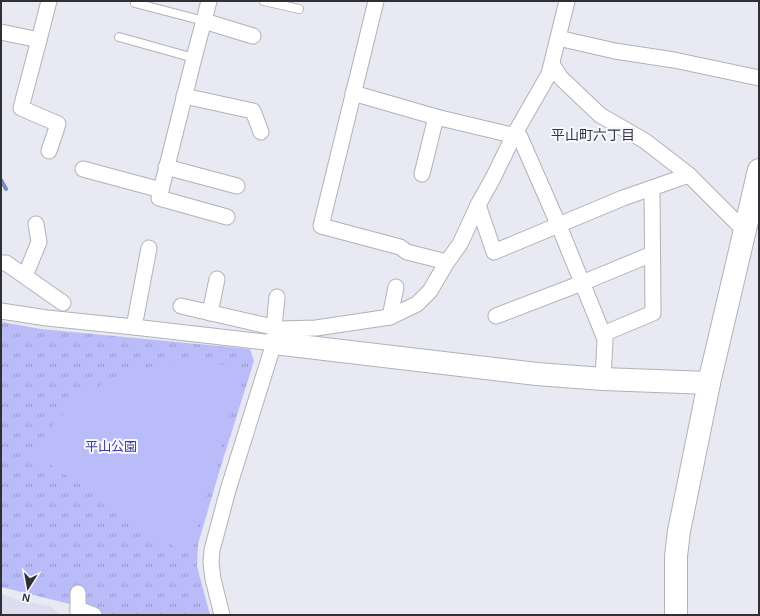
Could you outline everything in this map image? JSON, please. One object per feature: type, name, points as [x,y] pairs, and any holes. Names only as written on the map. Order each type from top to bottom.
[{"type":"street","points":[[49,1],[21,108],[58,124],[49,151]]},
{"type":"street","points":[[209,1],[159,198],[227,217]]},
{"type":"street","points":[[376,1],[321,226],[400,247],[407,252],[447,262]]},
{"type":"street","points":[[1,311],[47,318],[134,326],[236,339],[390,317],[417,304],[430,291],[447,262],[460,244],[514,135],[549,74],[567,1]]},
{"type":"street","points":[[204,21],[253,36]]},
{"type":"street","points":[[1,32],[39,40]]},
{"type":"street","points":[[558,38],[614,51],[674,60],[759,78]]},
{"type":"street","points":[[552,64],[561,78],[600,115],[645,141],[689,175],[744,230]]},
{"type":"street","points":[[353,93],[436,117],[520,137],[559,226],[603,334],[605,340],[603,379]]},
{"type":"street","points":[[184,96],[253,110],[262,132]]},
{"type":"street","points":[[422,174],[436,117]]},
{"type":"street","points":[[166,167],[237,186]]},
{"type":"street","points":[[83,169],[161,190]]},
{"type":"street","points":[[676,615],[676,556],[680,531],[709,384],[759,170]]},
{"type":"street","points":[[478,205],[494,252],[623,198],[689,175]]},
{"type":"street","points":[[603,334],[653,313],[652,188]]},
{"type":"street","points":[[25,276],[39,242],[36,224]]},
{"type":"street","points":[[134,326],[148,248]]},
{"type":"street","points":[[496,316],[652,254]]},
{"type":"street","points":[[1,263],[6,263],[62,303]]},
{"type":"street","points":[[210,313],[217,279]]},
{"type":"street","points":[[390,317],[396,287]]},
{"type":"street","points":[[222,615],[213,579],[211,562],[212,550],[228,490],[276,333],[277,297]]},
{"type":"street","points":[[181,306],[241,320],[276,333],[537,374],[709,384]]},
{"type":"street","points":[[236,339],[241,320]]},
{"type":"street","points":[[78,593],[78,612],[94,615]]},
{"type":"lane","points":[[264,1],[299,9]]},
{"type":"lane","points":[[135,3],[204,21]]},
{"type":"lane","points":[[119,37],[194,58]]},
{"type":"shaded area","points":[[1,594],[22,601],[50,606],[61,615],[1,615]]},
{"type":"green space","name":"平山公園","points":[[1,322],[41,329],[250,349],[254,361],[198,544],[197,566],[210,615],[105,615],[82,607],[1,587]]},
{"type":"green space","points":[[205,362],[233,367],[243,373],[193,541],[176,548],[34,454],[53,425],[79,398],[118,376],[160,364]]},
{"type":"waterway","points":[[1,180],[6,189]]},
{"type":"district","name":"平山町六丁目","points":[[593,135]]}]
